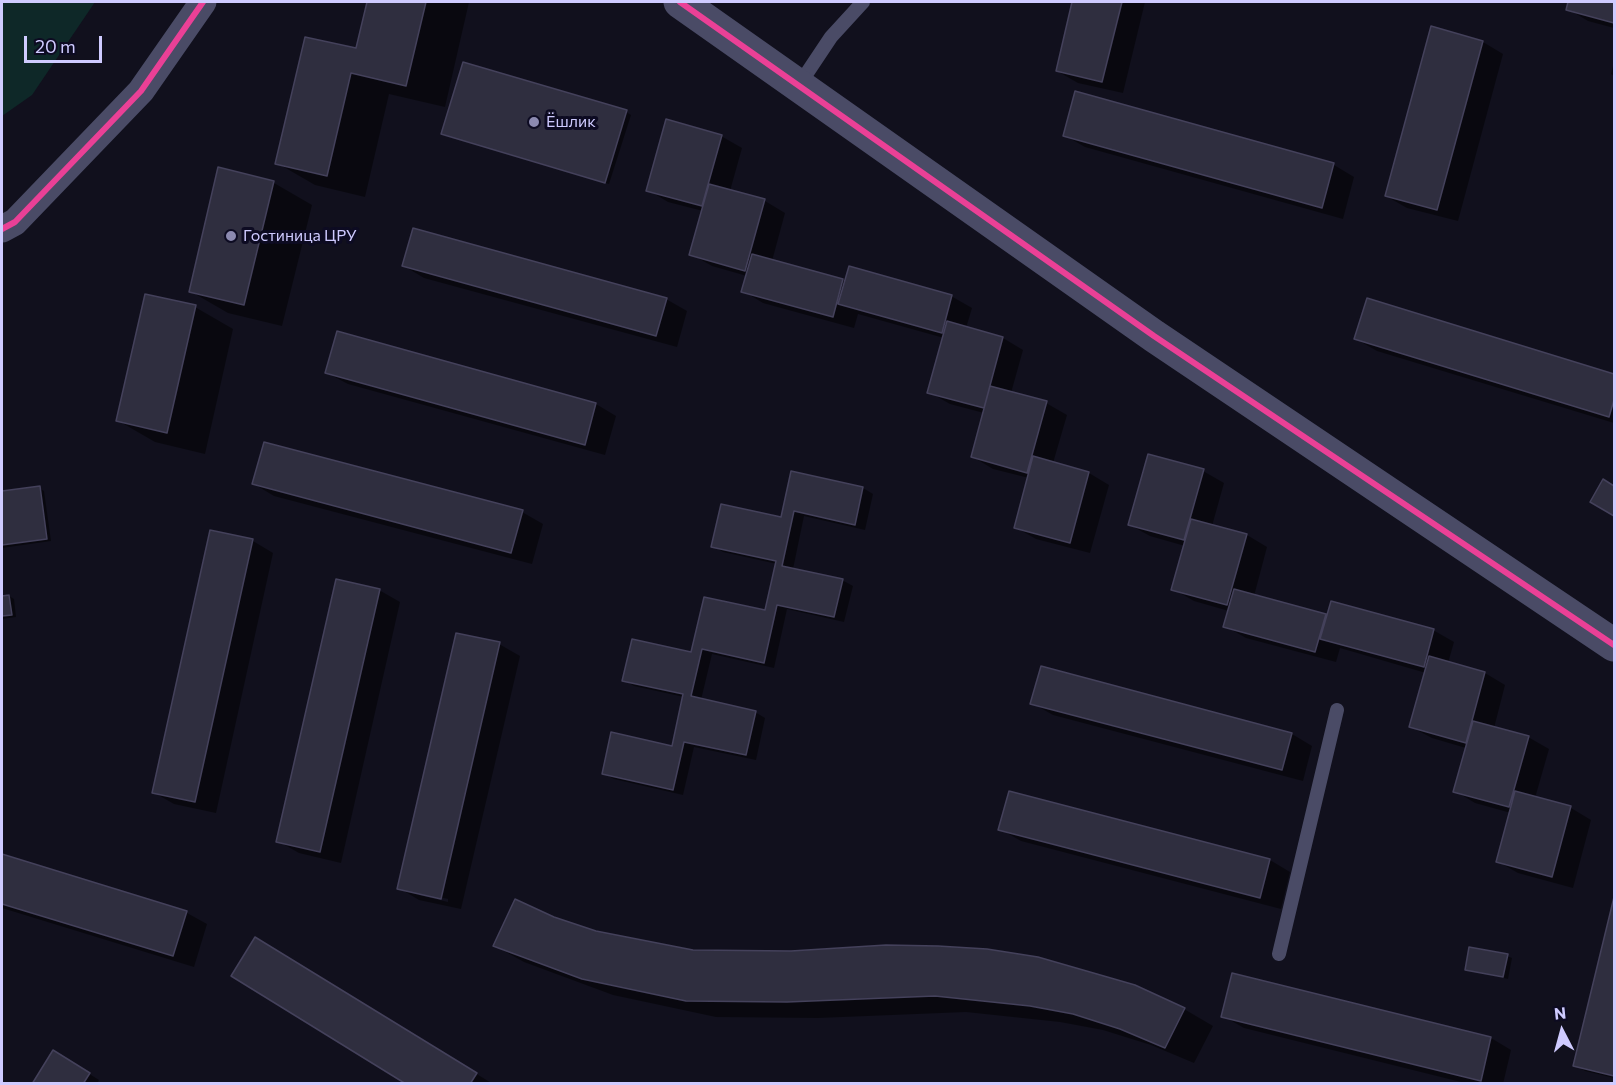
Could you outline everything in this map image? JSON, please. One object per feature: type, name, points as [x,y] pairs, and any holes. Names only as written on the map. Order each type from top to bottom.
[{"type":"street","points":[[2,229],[15,222],[141,91],[204,2]]},
{"type":"street","points":[[680,2],[1154,336],[1614,645]]},
{"type":"lane","points":[[799,85],[831,37],[863,2]]},
{"type":"lane","points":[[1279,954],[1337,710]]},
{"type":"green space","points":[[2,2],[95,2],[32,95],[2,116]]},
{"type":"building","points":[[367,2],[426,2],[406,86],[351,73],[327,176],[275,164],[305,37],[356,48]]},
{"type":"building","points":[[1072,2],[1122,2],[1102,82],[1056,71]]},
{"type":"building","points":[[1568,2],[1614,2],[1614,23],[1566,10]]},
{"type":"building","points":[[1431,26],[1483,41],[1437,210],[1385,196]]},
{"type":"building","name":"Ёшлик","points":[[463,62],[627,110],[605,183],[441,134]]},
{"type":"building","points":[[1075,91],[1334,163],[1322,208],[1063,136]]},
{"type":"building","points":[[666,119],[722,135],[702,206],[646,191]]},
{"type":"building","name":"Гостиница ЦРУ","points":[[218,167],[274,181],[244,305],[189,292]]},
{"type":"building","points":[[709,184],[765,199],[745,271],[689,255]]},
{"type":"building","points":[[413,228],[667,298],[656,336],[402,266]]},
{"type":"building","points":[[752,254],[843,279],[833,317],[741,292]]},
{"type":"building","points":[[849,266],[952,295],[942,333],[838,304]]},
{"type":"building","points":[[145,294],[196,305],[167,433],[116,421]]},
{"type":"building","points":[[1367,298],[1614,374],[1614,400],[1609,417],[1354,339]]},
{"type":"building","points":[[947,321],[1003,337],[984,408],[927,393]]},
{"type":"building","points":[[337,331],[596,403],[585,445],[325,373]]},
{"type":"building","points":[[990,386],[1047,401],[1027,473],[971,457]]},
{"type":"building","points":[[264,442],[523,510],[511,553],[252,484]]},
{"type":"building","points":[[1148,454],[1204,469],[1184,540],[1128,525]]},
{"type":"building","points":[[1033,456],[1089,472],[1070,543],[1014,528]]},
{"type":"building","points":[[791,471],[863,487],[855,525],[794,511],[782,566],[843,579],[834,617],[777,605],[764,663],[702,649],[691,696],[756,711],[746,755],[684,742],[673,790],[602,774],[611,732],[672,746],[683,694],[622,681],[632,639],[691,652],[704,597],[765,610],[776,561],[711,547],[721,504],[781,517]]},
{"type":"building","points":[[1603,479],[1614,486],[1614,516],[1590,502]]},
{"type":"building","points":[[40,486],[47,539],[2,545],[2,491]]},
{"type":"building","points":[[1191,519],[1247,534],[1227,605],[1171,590]]},
{"type":"building","points":[[210,530],[253,539],[195,802],[152,793]]},
{"type":"building","points":[[336,579],[380,589],[320,852],[276,842]]},
{"type":"building","points":[[1234,589],[1326,614],[1315,652],[1223,627]]},
{"type":"building","points":[[9,595],[12,615],[2,616],[2,596]]},
{"type":"building","points":[[1331,601],[1434,629],[1424,667],[1320,639]]},
{"type":"building","points":[[456,633],[500,642],[441,899],[397,889]]},
{"type":"building","points":[[1429,656],[1485,672],[1466,743],[1409,727]]},
{"type":"building","points":[[1041,666],[1292,733],[1282,770],[1030,704]]},
{"type":"building","points":[[1473,721],[1529,736],[1509,807],[1453,792]]},
{"type":"building","points":[[1009,791],[1270,859],[1260,898],[998,830]]},
{"type":"building","points":[[1515,791],[1571,806],[1552,877],[1496,862]]},
{"type":"building","points":[[2,854],[187,911],[173,956],[2,904]]},
{"type":"building","points":[[1614,897],[1614,1076],[1573,1066]]},
{"type":"building","points":[[515,899],[554,917],[596,931],[693,950],[791,951],[886,945],[938,946],[987,949],[1038,957],[1135,985],[1185,1008],[1165,1048],[1120,1029],[1073,1014],[1030,1006],[935,996],[787,1002],[686,1001],[582,979],[493,946]]},
{"type":"building","points":[[255,937],[477,1073],[470,1084],[406,1084],[231,976]]},
{"type":"building","points":[[1469,947],[1508,954],[1503,977],[1465,970]]},
{"type":"building","points":[[1232,973],[1491,1037],[1481,1081],[1221,1017]]},
{"type":"building","points":[[53,1050],[90,1073],[83,1084],[32,1084]]},
{"type":"cycle path","points":[[2,229],[15,222],[141,91],[203,2]]},
{"type":"cycle path","points":[[680,2],[1154,336],[1614,645]]},
{"type":"place","name":"Ёшлик","points":[[534,122]]},
{"type":"place","name":"Гостиница ЦРУ","points":[[231,236]]}]
